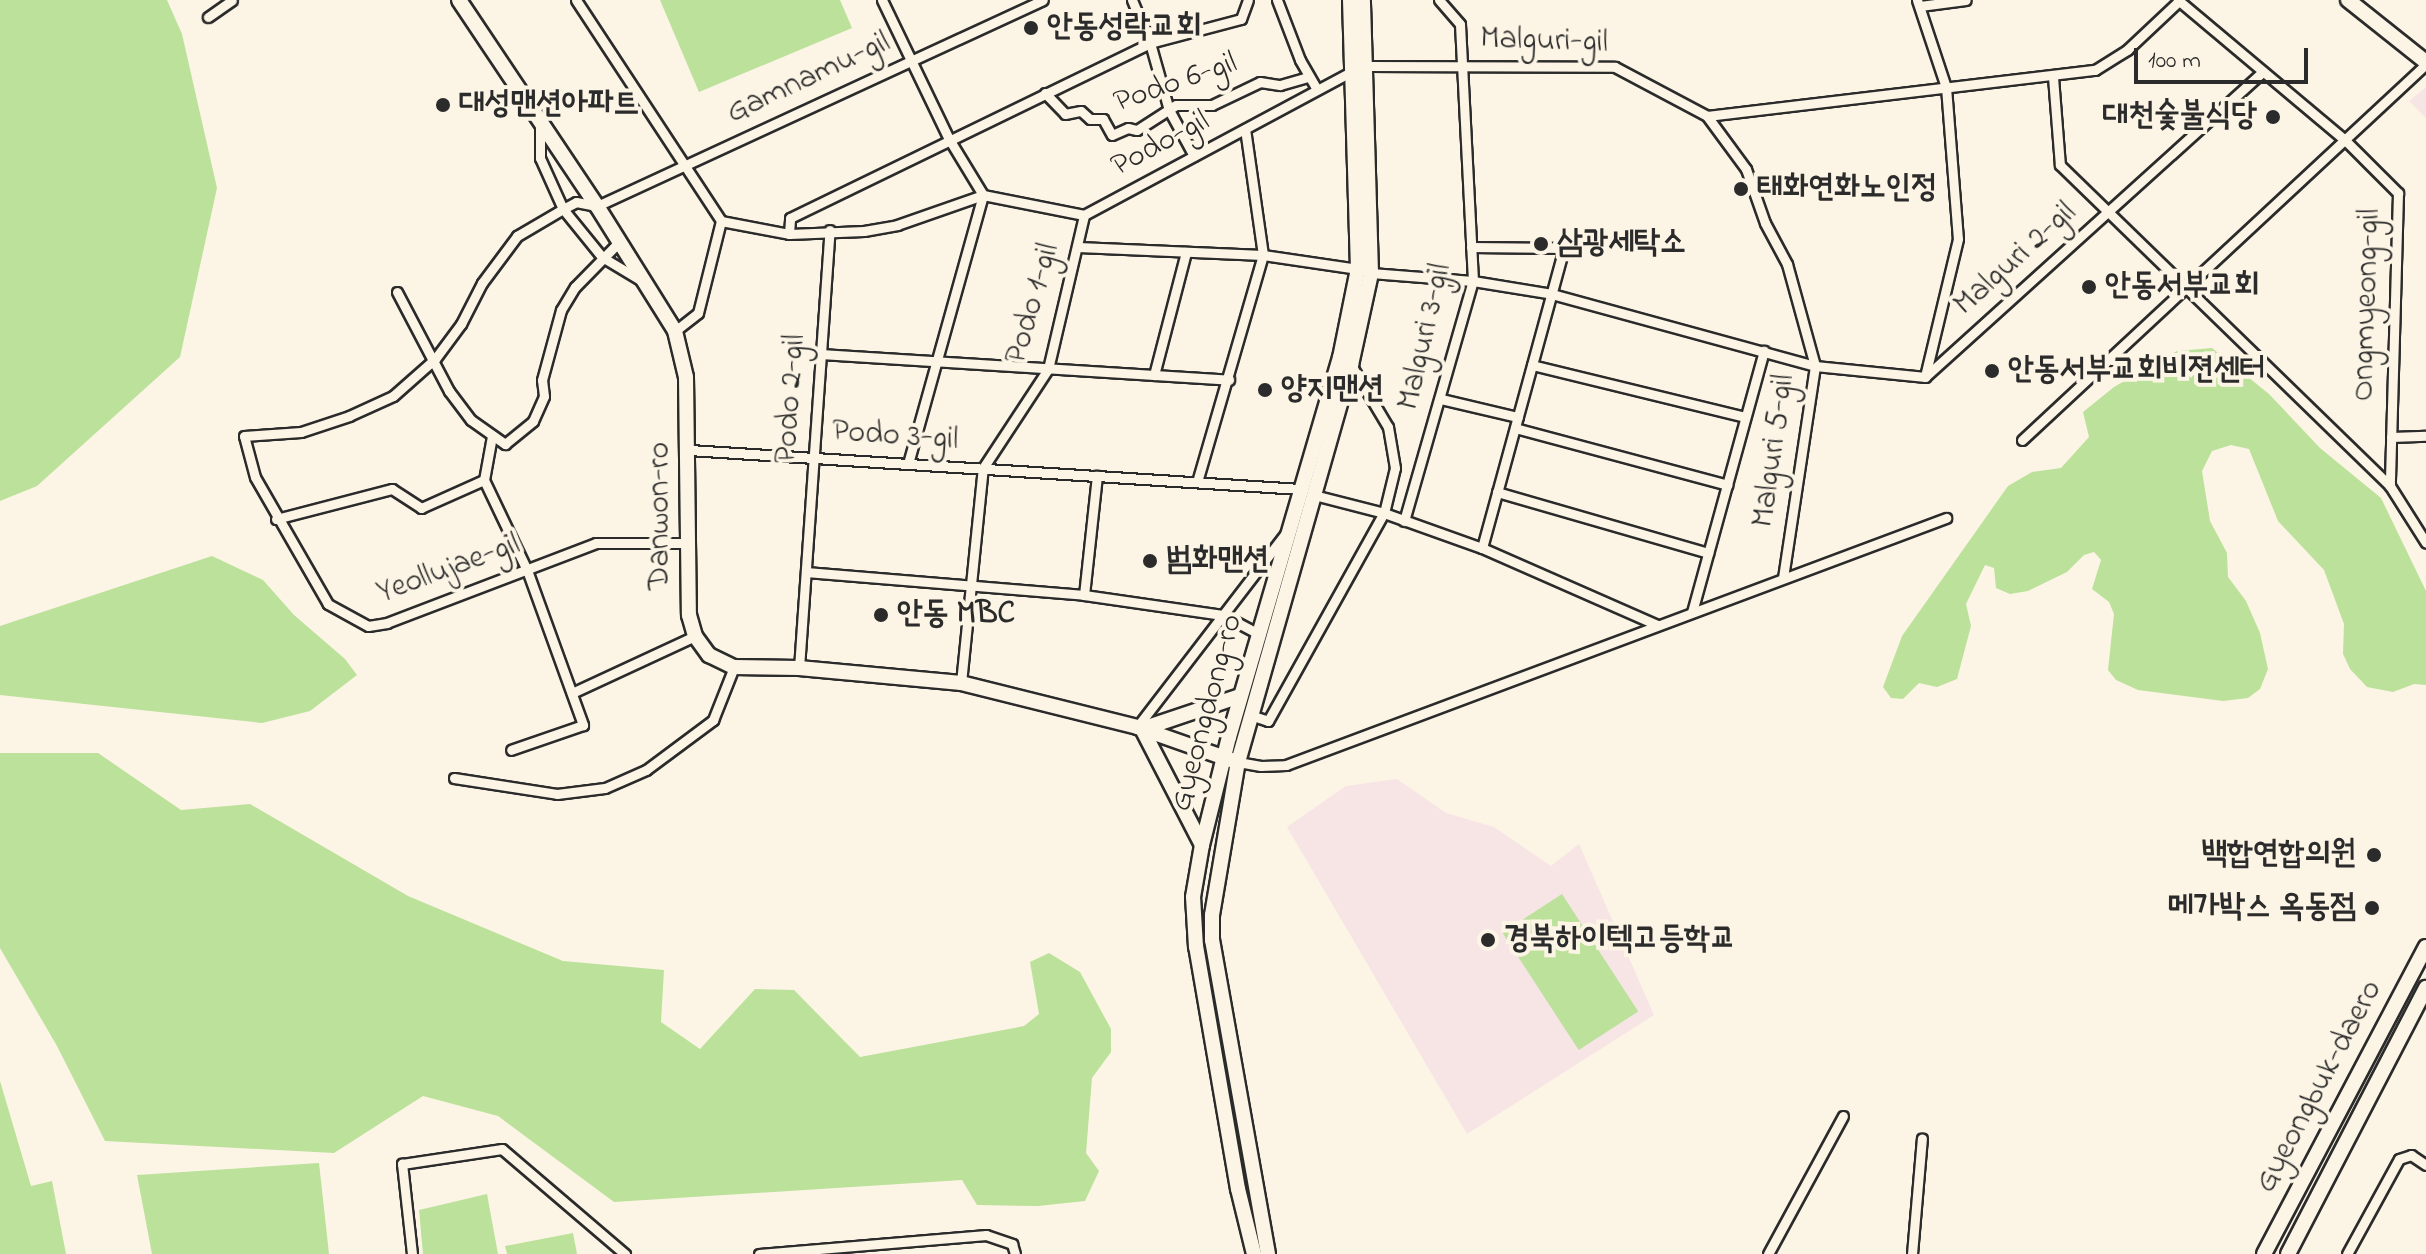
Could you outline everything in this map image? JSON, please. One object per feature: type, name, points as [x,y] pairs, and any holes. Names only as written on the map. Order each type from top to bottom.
[{"type":"street","points":[[208,17],[232,0]]},
{"type":"street","name":"Danwon-ro","points":[[459,0],[597,206],[675,331],[686,377],[689,615],[695,636]]},
{"type":"street","points":[[576,0],[682,166],[721,221],[789,234],[864,231],[897,225],[983,195],[1084,215]]},
{"type":"street","points":[[882,0],[949,139],[983,195],[908,464]]},
{"type":"street","name":"Gamnamu-gil","points":[[597,206],[1043,0]]},
{"type":"street","points":[[1132,0],[1150,43],[1169,110],[1194,156]]},
{"type":"street","points":[[789,234],[790,218],[1150,43],[1241,19],[1248,0]]},
{"type":"street","points":[[1277,0],[1308,77],[1317,90]]},
{"type":"street","name":"Gyeongdong-ro","points":[[1350,0],[1360,68]]},
{"type":"street","name":"Gyeongdong-ro","points":[[1268,1254],[1211,926],[1240,696],[1289,528],[1307,492],[1351,365],[1365,271],[1360,68],[1363,0]]},
{"type":"street","name":"Malguri 3-gil","points":[[1404,521],[1473,281],[1460,24],[1439,0]]},
{"type":"street","points":[[1078,247],[1263,255],[1365,271],[1473,281],[1552,294],[1815,366],[1925,377],[1958,239],[1946,87],[1918,3],[1966,0]]},
{"type":"street","points":[[1707,116],[2095,70],[2128,49],[2179,0]]},
{"type":"street","name":"Ongmyeong-gil","points":[[2179,0],[2345,140],[2398,193],[2391,437],[2426,436]]},
{"type":"street","points":[[2022,440],[2426,63],[2348,0]]},
{"type":"street","name":"Malguri-gil","points":[[1360,68],[1615,67],[1707,116]]},
{"type":"street","name":"Podo-gil","points":[[1084,215],[1360,68]]},
{"type":"street","name":"Malguri 2-gil","points":[[1925,377],[2263,72]]},
{"type":"street","name":"Podo 6-gil","points":[[1045,93],[1065,114],[1081,111],[1090,119],[1103,119],[1112,135],[1128,128],[1137,130],[1176,105],[1212,105],[1260,82],[1280,85],[1308,77]]},
{"type":"street","points":[[2053,77],[2060,165],[2390,486],[2426,543]]},
{"type":"street","name":"Malguri 5-gil","points":[[1707,116],[1746,169],[1765,223],[1787,264],[1815,366],[1783,578]]},
{"type":"street","points":[[540,122],[540,158],[563,209],[602,257],[646,283]]},
{"type":"street","points":[[1197,482],[1263,255],[1245,129]]},
{"type":"street","points":[[435,359],[461,324],[482,283],[517,236],[576,202],[597,206]]},
{"type":"street","name":"Podo 1-gil","points":[[961,683],[983,468],[1048,369],[1084,215]]},
{"type":"street","points":[[675,331],[698,313],[721,221]]},
{"type":"street","name":"Podo 2-gil","points":[[799,668],[830,230]]},
{"type":"street","points":[[397,292],[456,401],[471,420],[505,444],[533,421],[544,396],[542,380],[561,310],[575,287],[619,242]]},
{"type":"street","points":[[1471,247],[1564,248],[1482,548]]},
{"type":"street","points":[[1154,375],[1186,252]]},
{"type":"street","name":"Gyeongdong-ro","points":[[1254,1254],[1238,1189],[1193,927],[1193,897],[1202,845],[1250,715],[1365,271]]},
{"type":"street","points":[[1692,612],[1764,351]]},
{"type":"street","points":[[821,354],[1229,380]]},
{"type":"street","name":"Yeollujae-gil","points":[[435,359],[393,396],[349,416],[301,432],[244,436],[255,477],[276,519],[328,604],[368,626],[387,623],[596,543],[688,543]]},
{"type":"street","points":[[1250,715],[1268,721],[1384,513],[1395,468],[1388,427],[1351,365]]},
{"type":"street","points":[[1532,365],[1745,417]]},
{"type":"street","points":[[1441,399],[1727,485]]},
{"type":"street","points":[[492,436],[484,480],[527,570],[583,725],[511,750]]},
{"type":"street","points":[[2390,486],[2391,437]]},
{"type":"street","name":"Podo 3-gil","points":[[689,450],[1197,482],[1307,492],[1384,513],[1482,548],[1657,625]]},
{"type":"street","points":[[1084,595],[1097,476]]},
{"type":"street","points":[[276,519],[392,489],[421,508],[484,480]]},
{"type":"street","points":[[1497,492],[1708,553]]},
{"type":"street","points":[[572,693],[695,636],[709,655],[734,667],[799,668],[961,683],[1140,728],[1231,760],[1261,766],[1286,765],[1946,518]]},
{"type":"street","points":[[1140,728],[1289,528]]},
{"type":"street","points":[[806,572],[1084,595],[1223,615],[1258,634]]},
{"type":"street","points":[[454,778],[557,794],[605,788],[646,770],[713,720],[734,667]]},
{"type":"street","points":[[1140,728],[1240,696]]},
{"type":"street","points":[[1140,728],[1202,845]]},
{"type":"street","name":"Gyeongbuk-daero","points":[[2264,1254],[2426,947]]},
{"type":"street","name":"Gyeongbuk-daero","points":[[2288,1254],[2426,988]]},
{"type":"street","points":[[1768,1254],[1843,1116]]},
{"type":"street","points":[[1912,1254],[1922,1138]]},
{"type":"street","points":[[412,1254],[402,1164],[502,1149],[625,1254]]},
{"type":"street","points":[[2347,1254],[2399,1159],[2411,1155],[2426,1165]]},
{"type":"street","points":[[759,1254],[986,1235],[1012,1244],[1015,1254]]},
{"type":"shaded area","points":[[2426,89],[2426,118],[2409,101]]},
{"type":"shaded area","name":"경북하이텍고등학교","points":[[1397,779],[1446,813],[1494,827],[1551,866],[1579,844],[1654,1015],[1467,1134],[1287,827],[1346,786]]},
{"type":"green space","points":[[0,0],[167,0],[182,34],[217,188],[180,357],[37,486],[0,501]]},
{"type":"green space","points":[[660,0],[840,0],[852,28],[699,92]]},
{"type":"green space","points":[[2212,348],[2269,394],[2320,448],[2381,498],[2426,591],[2426,685],[2414,684],[2393,692],[2367,687],[2350,669],[2343,654],[2344,624],[2324,570],[2278,521],[2249,449],[2231,445],[2212,451],[2202,471],[2210,521],[2227,553],[2228,577],[2246,601],[2260,633],[2268,669],[2260,689],[2248,698],[2223,701],[2138,690],[2116,680],[2108,670],[2114,614],[2109,602],[2092,589],[2101,560],[2094,552],[2084,555],[2067,572],[2028,591],[2010,594],[1996,588],[1994,568],[1985,565],[1966,604],[1971,626],[1957,679],[1937,687],[1919,683],[1903,699],[1891,698],[1883,687],[1902,636],[2008,486],[2032,472],[2061,468],[2089,437],[2083,412],[2114,387],[2177,351]]},
{"type":"green space","points":[[212,556],[263,580],[294,615],[345,659],[357,675],[310,711],[262,723],[0,695],[0,626]]},
{"type":"green space","points":[[0,753],[98,753],[181,810],[250,804],[408,896],[563,961],[664,970],[661,1022],[700,1049],[755,989],[794,990],[860,1057],[1024,1026],[1039,1014],[1030,962],[1049,953],[1080,972],[1111,1029],[1111,1052],[1092,1078],[1086,1153],[1099,1171],[1085,1201],[1038,1206],[977,1205],[962,1180],[614,1202],[498,1116],[423,1096],[334,1153],[105,1141],[57,1046],[0,948]]},
{"type":"green space","points":[[1562,894],[1638,1011],[1579,1050],[1502,933]]},
{"type":"green space","points":[[0,1081],[31,1186],[52,1181],[66,1254],[0,1254]]},
{"type":"green space","points":[[319,1163],[329,1254],[152,1254],[137,1175]]},
{"type":"green space","points":[[487,1194],[498,1254],[423,1254],[419,1210]]},
{"type":"green space","points":[[573,1233],[577,1254],[507,1254],[505,1246]]},
{"type":"place","name":"안동성락교회","points":[[1031,28]]},
{"type":"place","name":"대성맨션아파트","points":[[443,105]]},
{"type":"place","name":"대천숯불식당","points":[[2273,117]]},
{"type":"place","name":"태화연화노인정","points":[[1741,189]]},
{"type":"place","name":"삼광세탁소","points":[[1541,244]]},
{"type":"place","name":"안동서부교회","points":[[2089,287]]},
{"type":"place","name":"안동서부교회비젼센터","points":[[1992,371]]},
{"type":"place","name":"양지맨션","points":[[1265,390]]},
{"type":"place","name":"범화맨션","points":[[1150,561]]},
{"type":"place","name":"안동 MBC","points":[[881,615]]},
{"type":"place","name":"백합연합의원","points":[[2374,855]]},
{"type":"place","name":"메가박스 옥동점","points":[[2372,908]]},
{"type":"place","name":"경북하이텍고등학교","points":[[1488,940]]}]
